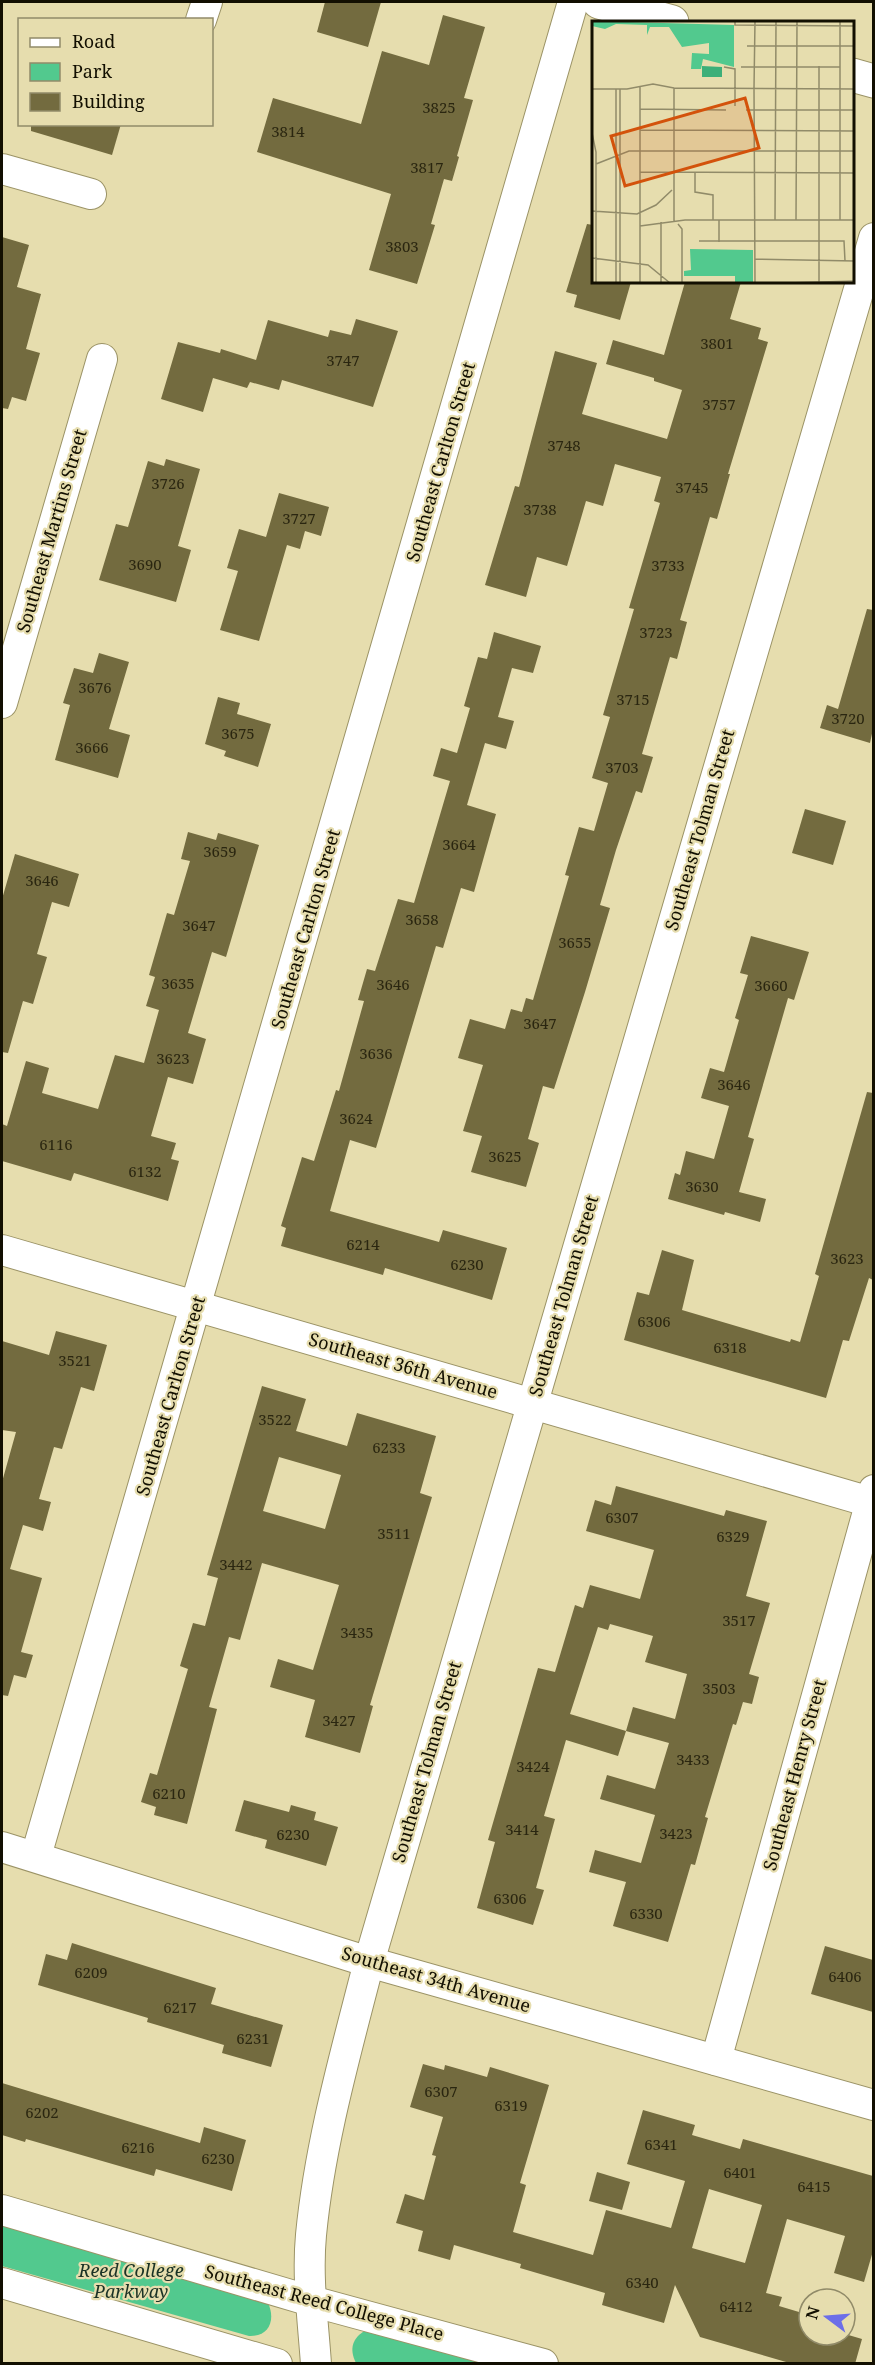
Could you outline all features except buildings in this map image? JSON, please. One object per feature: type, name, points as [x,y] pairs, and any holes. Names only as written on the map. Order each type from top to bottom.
[{"type":"street","points":[[202,18],[207,2]]},
{"type":"street","name":"Southeast Carlton Street","points":[[36,1856],[197,1307],[573,2]]},
{"type":"street","points":[[599,2],[668,21]]},
{"type":"street","points":[[854,76],[873,81]]},
{"type":"street","points":[[2,169],[91,194]]},
{"type":"street","name":"Southeast Tolman Street","points":[[316,2364],[311,2301],[311,2237],[322,2145],[369,1962],[873,238]]},
{"type":"street","name":"Southeast Martins Street","points":[[2,703],[102,359]]},
{"type":"street","name":"Southeast 36th Avenue","points":[[2,1250],[532,1404],[872,1499]]},
{"type":"street","name":"Southeast Henry Street","points":[[716,2060],[872,1499]]},
{"type":"street","name":"Southeast 34th Avenue","points":[[2,1847],[369,1962],[873,2105]]},
{"type":"street","name":"Southeast Reed College Place","points":[[2,2210],[311,2301],[543,2364]]},
{"type":"street","points":[[2,2283],[277,2364]]},
{"type":"green space","name":"Reed College Parkway","points":[[2,2224],[268,2303],[271,2321],[262,2334],[249,2336],[2,2266]]},
{"type":"green space","points":[[366,2330],[492,2363],[356,2363],[353,2344]]}]
